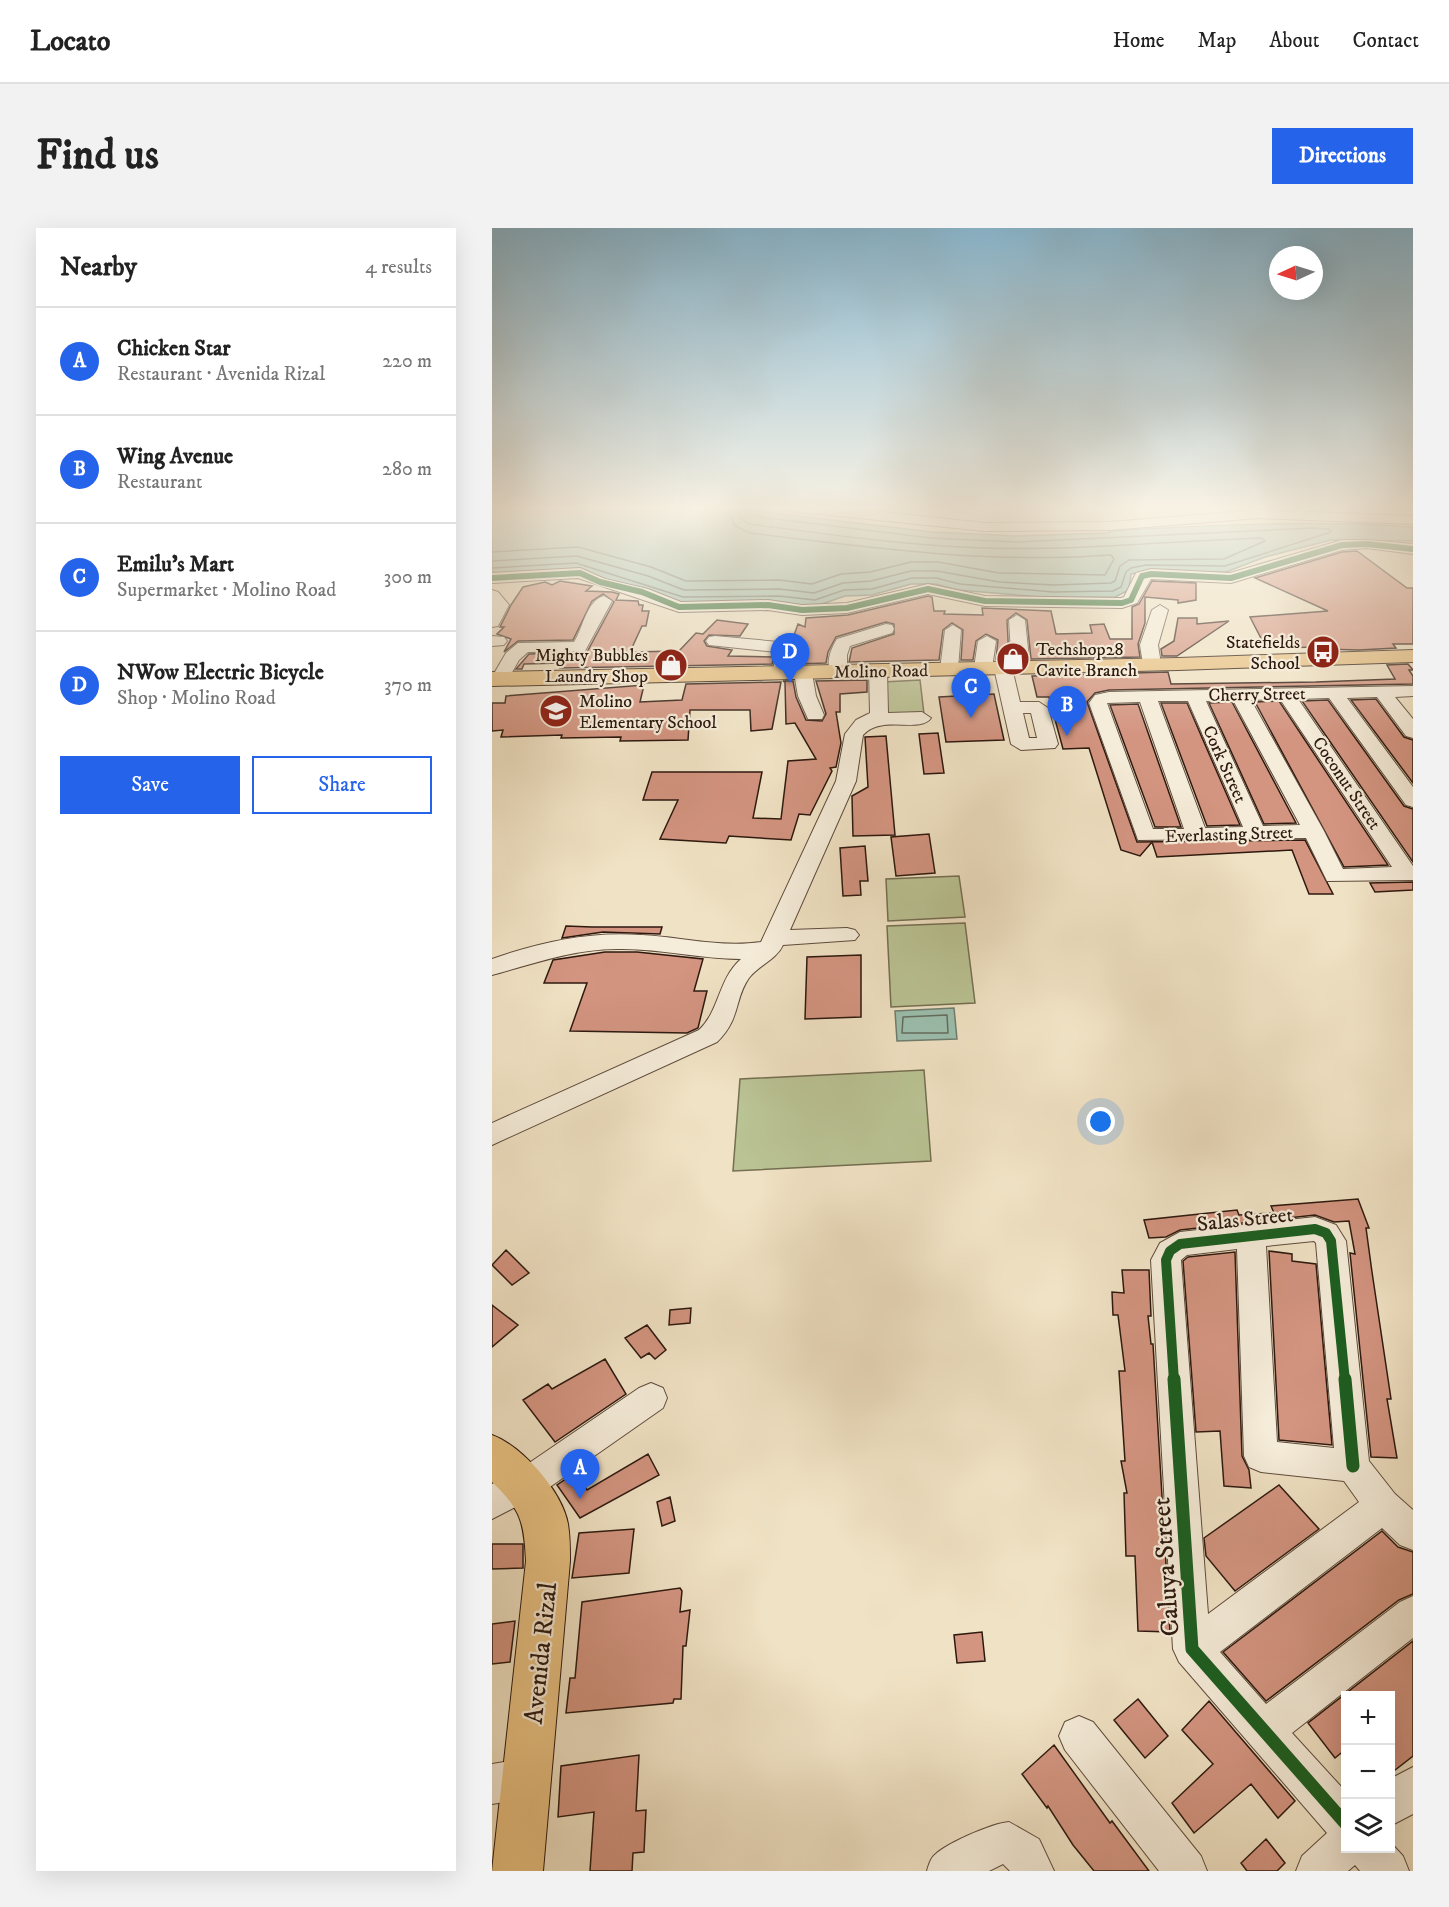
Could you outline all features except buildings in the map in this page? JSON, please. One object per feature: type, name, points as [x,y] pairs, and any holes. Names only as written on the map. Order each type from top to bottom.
[{"type":"main road","name":"Molino Road","points":[[496,679],[1411,658]]},
{"type":"main road","name":"Avenida Rizal","points":[[492,1454],[508,1494],[546,1522],[549,1561],[510,1781],[517,1871]]},
{"type":"street","points":[[607,584],[642,592],[679,607],[768,605],[802,610],[847,609],[928,590],[985,601],[1115,603],[1131,600],[1137,584]]},
{"type":"street","points":[[492,595],[501,604],[492,622]]},
{"type":"street","points":[[496,679],[520,648],[531,646],[577,647],[582,644],[593,615],[604,601]]},
{"type":"street","points":[[1152,664],[1149,645],[1160,610]]},
{"type":"street","points":[[1002,668],[1020,642],[1014,628],[1017,620]]},
{"type":"street","points":[[838,672],[838,655],[844,641],[886,628]]},
{"type":"street","points":[[949,669],[953,630]]},
{"type":"street","points":[[715,640],[784,646],[792,673],[807,696],[815,715]]},
{"type":"street","points":[[987,641],[1002,668],[1012,707]]},
{"type":"street","points":[[556,678],[566,647]]},
{"type":"street","points":[[492,1135],[708,1036],[721,1025],[735,982],[741,972],[773,943],[846,781],[854,734],[863,724],[879,714],[878,671]]},
{"type":"street","name":"Cherry Street","points":[[1101,699],[1147,696],[1413,691]]},
{"type":"street","points":[[1382,692],[1413,732]]},
{"type":"street","points":[[1334,693],[1413,801]]},
{"type":"street","name":"Coconut Street","points":[[1286,694],[1410,873]]},
{"type":"street","points":[[1239,695],[1314,831],[1335,876],[1410,873]]},
{"type":"street","points":[[1147,696],[1197,834]]},
{"type":"street","name":"Cork Street","points":[[1195,696],[1256,833]]},
{"type":"street","name":"Everlasting Street","points":[[1101,699],[1098,703],[1145,836],[1314,831]]},
{"type":"street","points":[[874,719],[922,718]]},
{"type":"street","points":[[492,967],[547,948],[571,944],[639,942],[750,952],[773,943],[847,935]]},
{"type":"street","name":"Salas Street","points":[[1170,1251],[1180,1244],[1251,1238],[1315,1229],[1326,1233],[1331,1241],[1353,1466]]},
{"type":"street","points":[[1251,1238],[1261,1456],[1353,1466],[1383,1506],[1413,1533]]},
{"type":"street","name":"Caluya Street","points":[[1170,1251],[1166,1260],[1192,1649],[1341,1818]]},
{"type":"street","points":[[508,1494],[651,1398]]},
{"type":"street","points":[[1192,1649],[1383,1506]]},
{"type":"street","points":[[1263,1731],[1413,1615]]},
{"type":"street","points":[[1079,1736],[1186,1871]]},
{"type":"street","points":[[1395,1802],[1413,1788]]},
{"type":"street","points":[[948,1871],[994,1844],[1009,1843],[1024,1854],[1033,1871]]},
{"type":"street","points":[[1317,1871],[1341,1849]]},
{"type":"street","points":[[1372,1853],[1388,1871]]},
{"type":"shaded area","points":[[920,680],[924,714],[886,716],[883,682]]},
{"type":"shaded area","points":[[959,876],[965,917],[888,921],[886,879]]},
{"type":"shaded area","points":[[965,923],[975,1003],[891,1007],[887,926]]},
{"type":"shaded area","points":[[924,1070],[931,1161],[733,1171],[740,1079]]},
{"type":"water","points":[[619,584],[1130,584],[1129,590],[1115,597],[1053,598],[958,590],[936,584],[911,584],[872,595],[845,596],[816,606],[681,603]]},
{"type":"water","points":[[954,1008],[957,1039],[897,1041],[895,1011]]},
{"type":"cycle path","points":[[607,584],[642,592],[679,607],[768,605],[802,610],[847,608],[928,589],[985,601],[1122,603],[1131,600],[1138,584]]},
{"type":"cycle path","points":[[1341,1818],[1192,1649],[1166,1260],[1170,1251],[1180,1244],[1315,1229],[1326,1233],[1331,1241],[1353,1466]]},
{"type":"place","name":"Statefields School","points":[[1323,652]]},
{"type":"place","name":"Techshop28 Cavite Branch","points":[[1013,659]]},
{"type":"place","name":"Mighty Bubbles Laundry Shop","points":[[671,665]]},
{"type":"place","name":"NWow Electric Bicycle","points":[[790,683]]},
{"type":"place","name":"Molino Elementary School","points":[[556,711]]},
{"type":"place","name":"Emilu's Mart","points":[[971,718]]},
{"type":"place","name":"Wing Avenue","points":[[1067,736]]},
{"type":"place","name":"Chicken Star","points":[[580,1499]]}]
